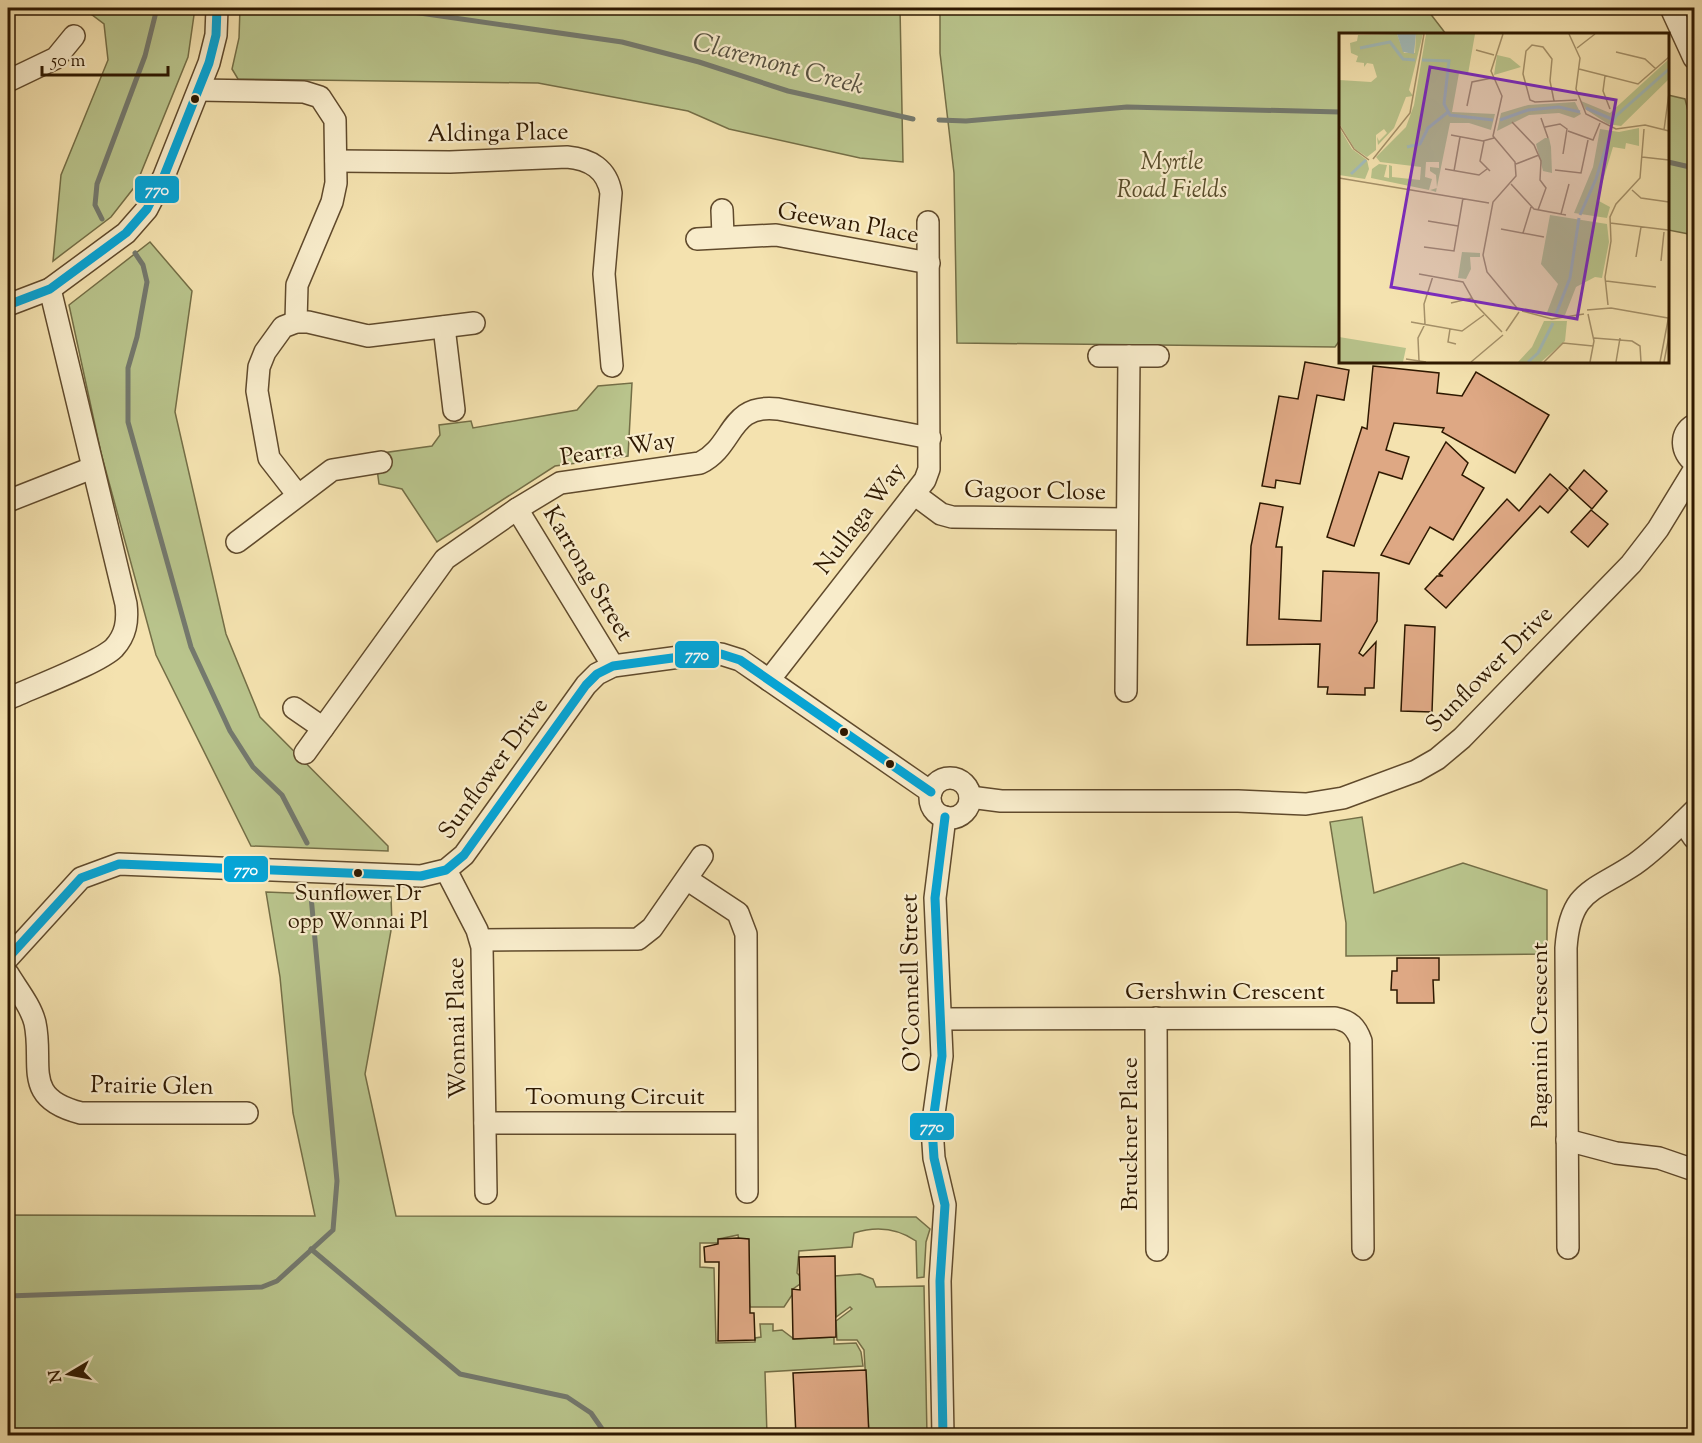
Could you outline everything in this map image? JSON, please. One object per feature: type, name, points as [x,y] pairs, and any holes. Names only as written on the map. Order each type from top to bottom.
[{"type":"street","points":[[8,305],[50,289],[126,233],[138,220],[164,176],[199,90],[213,49],[217,8]]},
{"type":"street","points":[[1671,8],[1695,58]]},
{"type":"street","points":[[8,81],[56,58],[74,36]]},
{"type":"street","points":[[199,90],[296,91],[320,98],[335,120],[336,161],[333,196],[295,291],[296,322]]},
{"type":"street","name":"Aldinga Place","points":[[336,161],[450,162],[567,157],[585,159],[597,166],[608,181],[611,193],[612,212],[604,274],[612,366]]},
{"type":"street","points":[[722,210],[723,236]]},
{"type":"street","name":"Nullaga Way","points":[[769,680],[914,494],[929,469],[928,222]]},
{"type":"street","name":"Geewan Place","points":[[697,238],[776,235],[929,263]]},
{"type":"street","points":[[8,699],[105,655],[116,646],[124,631],[126,604],[50,289]]},
{"type":"street","points":[[297,494],[269,458],[257,391],[259,368],[269,344],[283,327],[296,322],[321,323],[368,336],[474,323]]},
{"type":"street","points":[[444,327],[454,410]]},
{"type":"street","points":[[1099,356],[1158,356]]},
{"type":"street","name":"Gagoor Close","points":[[1126,691],[1129,356]]},
{"type":"street","name":"Pearra Way","points":[[305,753],[445,559],[517,509],[560,483],[700,463],[710,458],[739,420],[755,408],[778,409],[930,438]]},
{"type":"street","points":[[1695,425],[1683,439],[1687,456],[1695,462]]},
{"type":"street","points":[[237,542],[297,494],[332,470],[381,462]]},
{"type":"street","points":[[8,501],[92,468]]},
{"type":"street","name":"Sunflower Drive","points":[[970,798],[1001,801],[1238,801],[1306,804],[1342,798],[1416,771],[1437,759],[1462,738],[1631,564],[1658,529],[1695,470]]},
{"type":"street","name":"Gagoor Close","points":[[914,494],[941,514],[952,517],[1126,519]]},
{"type":"street","name":"Karrong Street","points":[[517,509],[613,666]]},
{"type":"street","name":"Sunflower Drive","points":[[8,958],[81,878],[119,864],[421,876],[446,870],[464,855],[586,685],[597,674],[613,666],[722,654],[740,660],[931,792]]},
{"type":"street","points":[[294,708],[323,728]]},
{"type":"street","points":[[956,779],[966,786],[970,798],[963,814],[945,818],[934,811],[931,805],[931,792],[938,782],[956,779]]},
{"type":"street","name":"O'Connell Street","points":[[943,1436],[940,1281],[945,1205],[934,1158],[932,1128],[940,1074],[941,1019],[935,898],[945,818]]},
{"type":"street","name":"Paganini Crescent","points":[[1568,1248],[1566,948],[1569,920],[1574,909],[1590,891],[1634,864],[1691,823]]},
{"type":"street","points":[[481,940],[638,939],[652,928],[688,880],[702,856]]},
{"type":"street","name":"Wonnai Place","points":[[446,870],[481,940],[486,1193]]},
{"type":"street","points":[[688,880],[730,906],[743,922],[746,947],[747,1192]]},
{"type":"street","name":"Prairie Glen","points":[[8,974],[35,1023],[36,1073],[41,1085],[56,1102],[67,1109],[81,1113],[247,1113]]},
{"type":"street","name":"Bruckner Place","points":[[1155,1018],[1158,1250]]},
{"type":"street","name":"Gershwin Crescent","points":[[941,1019],[1335,1018],[1354,1025],[1361,1041],[1363,1249]]},
{"type":"street","name":"Toomung Circuit","points":[[485,1123],[746,1123]]},
{"type":"street","points":[[1567,1140],[1616,1153],[1659,1158],[1695,1170]]},
{"type":"green space","points":[[83,8],[195,8],[188,57],[136,185],[111,217],[53,261],[61,175],[108,60],[104,24]]},
{"type":"green space","points":[[240,8],[900,8],[903,162],[860,158],[729,129],[688,111],[538,83],[238,79],[232,69],[239,38]]},
{"type":"green space","name":"Myrtle Road Fields","points":[[940,8],[1426,8],[1445,33],[1339,33],[1339,341],[1335,347],[957,343],[954,173],[940,53]]},
{"type":"green space","points":[[1669,95],[1685,99],[1694,134],[1694,235],[1669,230]]},
{"type":"green space","points":[[150,242],[192,291],[175,412],[226,634],[260,717],[388,846],[388,851],[251,846],[156,655],[101,453],[69,305]]},
{"type":"green space","points":[[632,383],[628,456],[555,466],[437,542],[402,489],[379,484],[375,454],[432,446],[440,435],[439,425],[471,421],[473,428],[577,410],[598,386]]},
{"type":"green space","points":[[1362,817],[1374,893],[1463,863],[1547,890],[1547,954],[1346,956],[1346,923],[1330,822]]},
{"type":"green space","points":[[266,892],[391,897],[392,925],[365,1074],[396,1216],[916,1217],[930,1229],[926,1242],[924,1277],[917,1278],[916,1241],[894,1231],[878,1229],[862,1231],[854,1233],[852,1247],[799,1251],[797,1273],[800,1276],[800,1284],[793,1289],[784,1307],[750,1307],[738,1235],[719,1239],[718,1243],[700,1243],[700,1267],[714,1268],[716,1343],[755,1342],[755,1338],[761,1337],[760,1324],[773,1324],[773,1331],[782,1330],[794,1339],[834,1337],[834,1344],[856,1343],[861,1352],[863,1366],[765,1372],[767,1435],[8,1436],[8,1215],[315,1216],[293,1113],[280,977]]},
{"type":"green space","points":[[860,1274],[873,1279],[876,1287],[924,1286],[927,1435],[869,1435],[864,1350],[857,1340],[837,1340],[836,1321],[852,1309],[850,1307],[836,1317],[835,1276]]},
{"type":"building","points":[[1305,362],[1349,370],[1344,400],[1317,395],[1300,484],[1276,480],[1275,488],[1262,486],[1279,396],[1298,399]]},
{"type":"building","points":[[1373,366],[1439,373],[1437,393],[1462,396],[1476,372],[1549,415],[1515,473],[1442,432],[1444,428],[1394,423],[1386,450],[1409,457],[1402,479],[1379,472],[1354,546],[1327,537],[1362,427],[1367,429]]},
{"type":"building","points":[[1446,442],[1468,463],[1462,475],[1484,488],[1453,540],[1430,527],[1409,564],[1381,555]]},
{"type":"building","points":[[1584,470],[1607,491],[1592,509],[1569,488]]},
{"type":"building","points":[[1550,474],[1568,490],[1548,513],[1540,506],[1446,608],[1425,589],[1437,576],[1443,576],[1439,574],[1507,499],[1519,511]]},
{"type":"building","points":[[1260,503],[1283,507],[1276,547],[1282,547],[1279,619],[1321,621],[1323,571],[1379,573],[1377,621],[1359,653],[1363,656],[1376,642],[1374,688],[1365,688],[1365,695],[1327,694],[1328,687],[1318,687],[1320,644],[1247,645],[1251,546]]},
{"type":"building","points":[[1591,510],[1608,524],[1588,547],[1571,532]]},
{"type":"building","points":[[1405,625],[1435,627],[1432,712],[1401,711]]},
{"type":"building","points":[[1397,958],[1439,958],[1439,980],[1433,980],[1434,1003],[1397,1003],[1397,990],[1391,990],[1392,971],[1397,971]]},
{"type":"building","points":[[718,1239],[749,1239],[750,1313],[754,1313],[755,1340],[718,1341],[719,1262],[705,1262],[704,1247],[718,1244]]},
{"type":"building","points":[[835,1256],[836,1337],[793,1339],[792,1289],[800,1290],[799,1257]]},
{"type":"building","points":[[866,1370],[869,1436],[796,1436],[793,1373]]},
{"type":"waterway","points":[[102,219],[95,205],[97,184],[145,56],[157,8]]},
{"type":"waterway","name":"Claremont Creek","points":[[385,8],[622,42],[699,62],[788,91],[913,119]]},
{"type":"waterway","name":"Claremont Creek","points":[[939,120],[966,121],[1127,107],[1339,112]]},
{"type":"waterway","name":"Claremont Creek","points":[[1669,162],[1690,167]]},
{"type":"waterway","points":[[135,253],[143,265],[147,282],[137,337],[128,368],[128,422],[191,647],[230,731],[253,767],[282,795],[307,843]]},
{"type":"waterway","points":[[8,1296],[262,1287],[277,1281],[333,1230],[337,1181],[311,896]]},
{"type":"waterway","points":[[311,1249],[460,1374],[567,1397],[591,1413],[607,1436]]},
{"type":"transit line","name":"770","points":[[8,305],[50,289],[126,233],[147,209],[164,176],[209,63],[216,35],[217,8]]},
{"type":"transit line","name":"770","points":[[8,958],[81,878],[119,864],[421,876],[446,870],[464,855],[586,685],[597,674],[613,666],[702,654],[721,654],[740,660],[931,792]]},
{"type":"transit line","name":"770","points":[[943,1436],[940,1281],[945,1205],[934,1158],[932,1128],[942,1056],[935,898],[945,817]]},
{"type":"place","name":"Sunflower Dr opp Wonnai Pl","points":[[358,873]]}]
